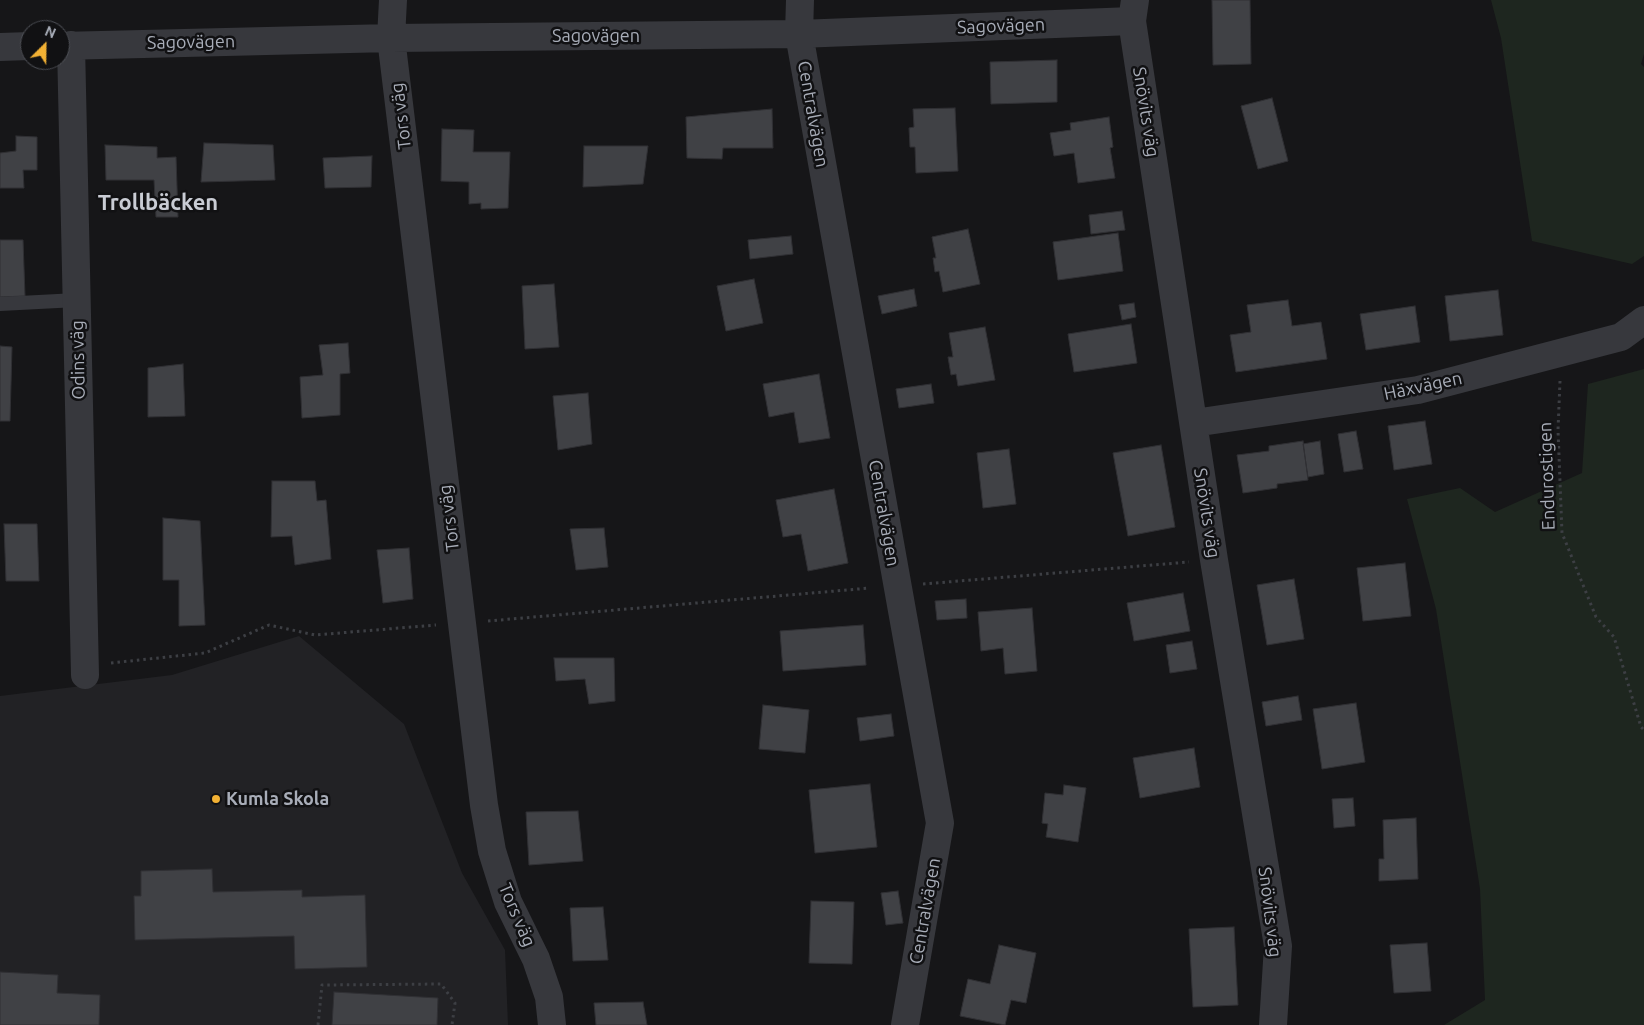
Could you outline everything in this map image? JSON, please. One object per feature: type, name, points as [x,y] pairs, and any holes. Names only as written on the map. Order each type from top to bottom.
[{"type":"street","name":"Tors väg","points":[[393,0],[391,38],[484,805],[492,851],[508,902],[539,966],[549,997],[552,1025]]},
{"type":"street","name":"Centralvägen","points":[[800,0],[799,34],[940,823],[905,1025]]},
{"type":"street","name":"Sagovägen","points":[[70,45],[391,38],[799,34],[1134,11]]},
{"type":"street","name":"Snövits väg","points":[[1134,11],[1214,560],[1278,946],[1274,1025]]},
{"type":"street","points":[[0,47],[20,46]]},
{"type":"street","name":"Odins väg","points":[[66,70],[77,300],[85,671]]},
{"type":"street","name":"Häxvägen","points":[[1194,423],[1418,390],[1621,337],[1644,320]]},
{"type":"lane","points":[[0,304],[77,300]]},
{"type":"path","name":"Endurostigen","points":[[1561,353],[1558,430],[1562,533],[1596,617],[1614,637],[1644,730]]},
{"type":"path","points":[[85,671],[205,653],[270,625],[314,635],[1214,560]]},
{"type":"path","points":[[318,1025],[322,985],[421,984],[441,984],[455,1004],[452,1025]]},
{"type":"shaded area","points":[[1491,0],[1644,0],[1644,54],[1641,64],[1644,67],[1644,256],[1632,264],[1532,241],[1501,38]]},
{"type":"shaded area","points":[[1644,369],[1644,1025],[1444,1025],[1485,1000],[1480,889],[1436,609],[1407,499],[1460,488],[1495,512],[1582,473],[1588,384]]},
{"type":"shaded area","name":"Kumla Skola","points":[[299,636],[404,724],[462,873],[505,950],[508,1025],[0,1025],[0,696],[172,675]]},
{"type":"building","points":[[1212,0],[1250,0],[1251,64],[1213,65]]},
{"type":"building","points":[[1057,60],[1057,102],[991,104],[990,62]]},
{"type":"building","points":[[1272,98],[1288,161],[1258,169],[1241,106]]},
{"type":"building","points":[[955,108],[958,171],[916,173],[915,147],[910,147],[909,128],[914,127],[913,109]]},
{"type":"building","points":[[772,109],[773,148],[723,148],[722,159],[687,158],[686,117]]},
{"type":"building","points":[[1109,117],[1113,147],[1110,148],[1115,178],[1078,183],[1074,153],[1054,156],[1050,133],[1071,130],[1070,123]]},
{"type":"building","points":[[442,129],[474,130],[473,152],[510,152],[508,208],[481,209],[481,203],[469,204],[469,182],[441,181]]},
{"type":"building","points":[[16,136],[37,137],[37,170],[23,170],[24,188],[0,188],[0,153],[16,151]]},
{"type":"building","points":[[204,143],[273,145],[275,180],[201,182]]},
{"type":"building","points":[[105,145],[157,147],[157,158],[176,157],[178,217],[156,217],[154,180],[106,180]]},
{"type":"building","points":[[584,146],[648,146],[643,184],[583,187]]},
{"type":"building","points":[[372,156],[371,187],[325,188],[323,158]]},
{"type":"building","points":[[1122,211],[1125,230],[1091,234],[1089,215]]},
{"type":"building","points":[[968,229],[980,284],[943,292],[939,271],[935,272],[933,258],[936,258],[932,237]]},
{"type":"building","points":[[1118,233],[1123,271],[1058,280],[1053,242]]},
{"type":"building","points":[[791,236],[793,254],[750,259],[748,240]]},
{"type":"building","points":[[0,240],[23,240],[25,296],[0,297]]},
{"type":"building","points":[[754,279],[763,323],[726,331],[717,286]]},
{"type":"building","points":[[554,284],[559,347],[525,349],[522,286]]},
{"type":"building","points":[[914,289],[917,306],[882,314],[878,296]]},
{"type":"building","points":[[1498,290],[1503,335],[1450,341],[1445,296]]},
{"type":"building","points":[[1288,300],[1292,326],[1321,322],[1327,359],[1236,372],[1230,335],[1251,332],[1247,305]]},
{"type":"building","points":[[1134,303],[1136,317],[1122,320],[1119,305]]},
{"type":"building","points":[[1415,306],[1420,342],[1366,350],[1360,314]]},
{"type":"building","points":[[1131,324],[1137,363],[1074,372],[1068,334]]},
{"type":"building","points":[[985,327],[995,380],[958,386],[956,374],[951,375],[948,357],[953,357],[949,333]]},
{"type":"building","points":[[348,343],[350,373],[340,374],[340,415],[302,418],[300,377],[323,375],[319,345]]},
{"type":"building","points":[[0,346],[12,347],[10,421],[0,421]]},
{"type":"building","points":[[183,364],[185,416],[148,417],[148,368]]},
{"type":"building","points":[[819,374],[830,438],[799,443],[794,412],[769,417],[763,384]]},
{"type":"building","points":[[931,384],[934,403],[899,408],[896,389]]},
{"type":"building","points":[[588,393],[592,444],[558,450],[553,396]]},
{"type":"building","points":[[1425,421],[1432,464],[1394,470],[1388,426]]},
{"type":"building","points":[[1356,431],[1363,469],[1344,472],[1338,434]]},
{"type":"building","points":[[1303,441],[1308,480],[1277,484],[1277,488],[1243,493],[1237,455],[1269,451],[1269,446]]},
{"type":"building","points":[[1320,441],[1324,474],[1308,477],[1303,444]]},
{"type":"building","points":[[1161,445],[1175,527],[1128,536],[1113,453]]},
{"type":"building","points":[[1009,449],[1016,504],[983,508],[977,453]]},
{"type":"building","points":[[272,481],[315,481],[317,501],[326,500],[331,559],[295,565],[292,536],[271,537]]},
{"type":"building","points":[[834,489],[848,563],[808,571],[801,534],[783,537],[776,500]]},
{"type":"building","points":[[163,518],[200,521],[205,625],[179,626],[179,580],[163,580]]},
{"type":"building","points":[[4,524],[37,524],[39,581],[6,581]]},
{"type":"building","points":[[604,528],[608,567],[576,570],[570,529]]},
{"type":"building","points":[[409,548],[413,599],[383,603],[377,550]]},
{"type":"building","points":[[1405,563],[1411,616],[1363,621],[1357,568]]},
{"type":"building","points":[[1294,579],[1304,639],[1267,645],[1257,585]]},
{"type":"building","points":[[1183,593],[1190,631],[1134,641],[1127,603]]},
{"type":"building","points":[[966,599],[967,618],[937,620],[935,601]]},
{"type":"building","points":[[1032,608],[1037,671],[1005,674],[1003,648],[981,651],[978,612]]},
{"type":"building","points":[[863,625],[866,665],[783,671],[780,631]]},
{"type":"building","points":[[1192,641],[1197,669],[1170,673],[1166,645]]},
{"type":"building","points":[[554,658],[614,658],[615,701],[589,704],[585,679],[556,681]]},
{"type":"building","points":[[1298,696],[1302,720],[1266,726],[1262,702]]},
{"type":"building","points":[[1356,703],[1365,762],[1322,769],[1313,709]]},
{"type":"building","points":[[763,705],[809,710],[805,753],[759,749]]},
{"type":"building","points":[[891,714],[894,736],[860,741],[857,718]]},
{"type":"building","points":[[1194,748],[1200,787],[1140,798],[1133,758]]},
{"type":"building","points":[[870,784],[877,847],[815,853],[809,790]]},
{"type":"building","points":[[1064,785],[1086,788],[1078,842],[1046,837],[1048,824],[1042,823],[1045,793],[1063,795]]},
{"type":"building","points":[[1353,798],[1355,826],[1334,828],[1332,799]]},
{"type":"building","points":[[578,811],[583,861],[529,865],[526,812]]},
{"type":"building","points":[[1416,818],[1418,879],[1379,881],[1379,859],[1384,859],[1383,820]]},
{"type":"building","points":[[212,869],[213,892],[302,890],[302,897],[365,895],[367,967],[295,969],[294,936],[135,940],[134,896],[141,896],[141,871]]},
{"type":"building","points":[[898,891],[903,923],[886,925],[881,893]]},
{"type":"building","points":[[811,901],[854,902],[852,964],[809,963]]},
{"type":"building","points":[[603,907],[608,960],[573,961],[570,908]]},
{"type":"building","points":[[1234,927],[1238,1005],[1193,1007],[1189,929]]},
{"type":"building","points":[[1427,943],[1431,991],[1394,993],[1390,945]]},
{"type":"building","points":[[999,945],[1036,953],[1026,1003],[1011,1000],[1005,1025],[960,1016],[968,979],[990,984]]},
{"type":"building","points":[[0,972],[58,975],[57,993],[100,995],[99,1025],[0,1025]]},
{"type":"building","points":[[334,992],[438,998],[437,1025],[332,1025]]},
{"type":"building","points":[[643,1002],[647,1025],[596,1025],[594,1003]]},
{"type":"place","name":"Kumla Skola","points":[[216,799]]},
{"type":"district","name":"Trollbäcken","points":[[158,203]]}]
